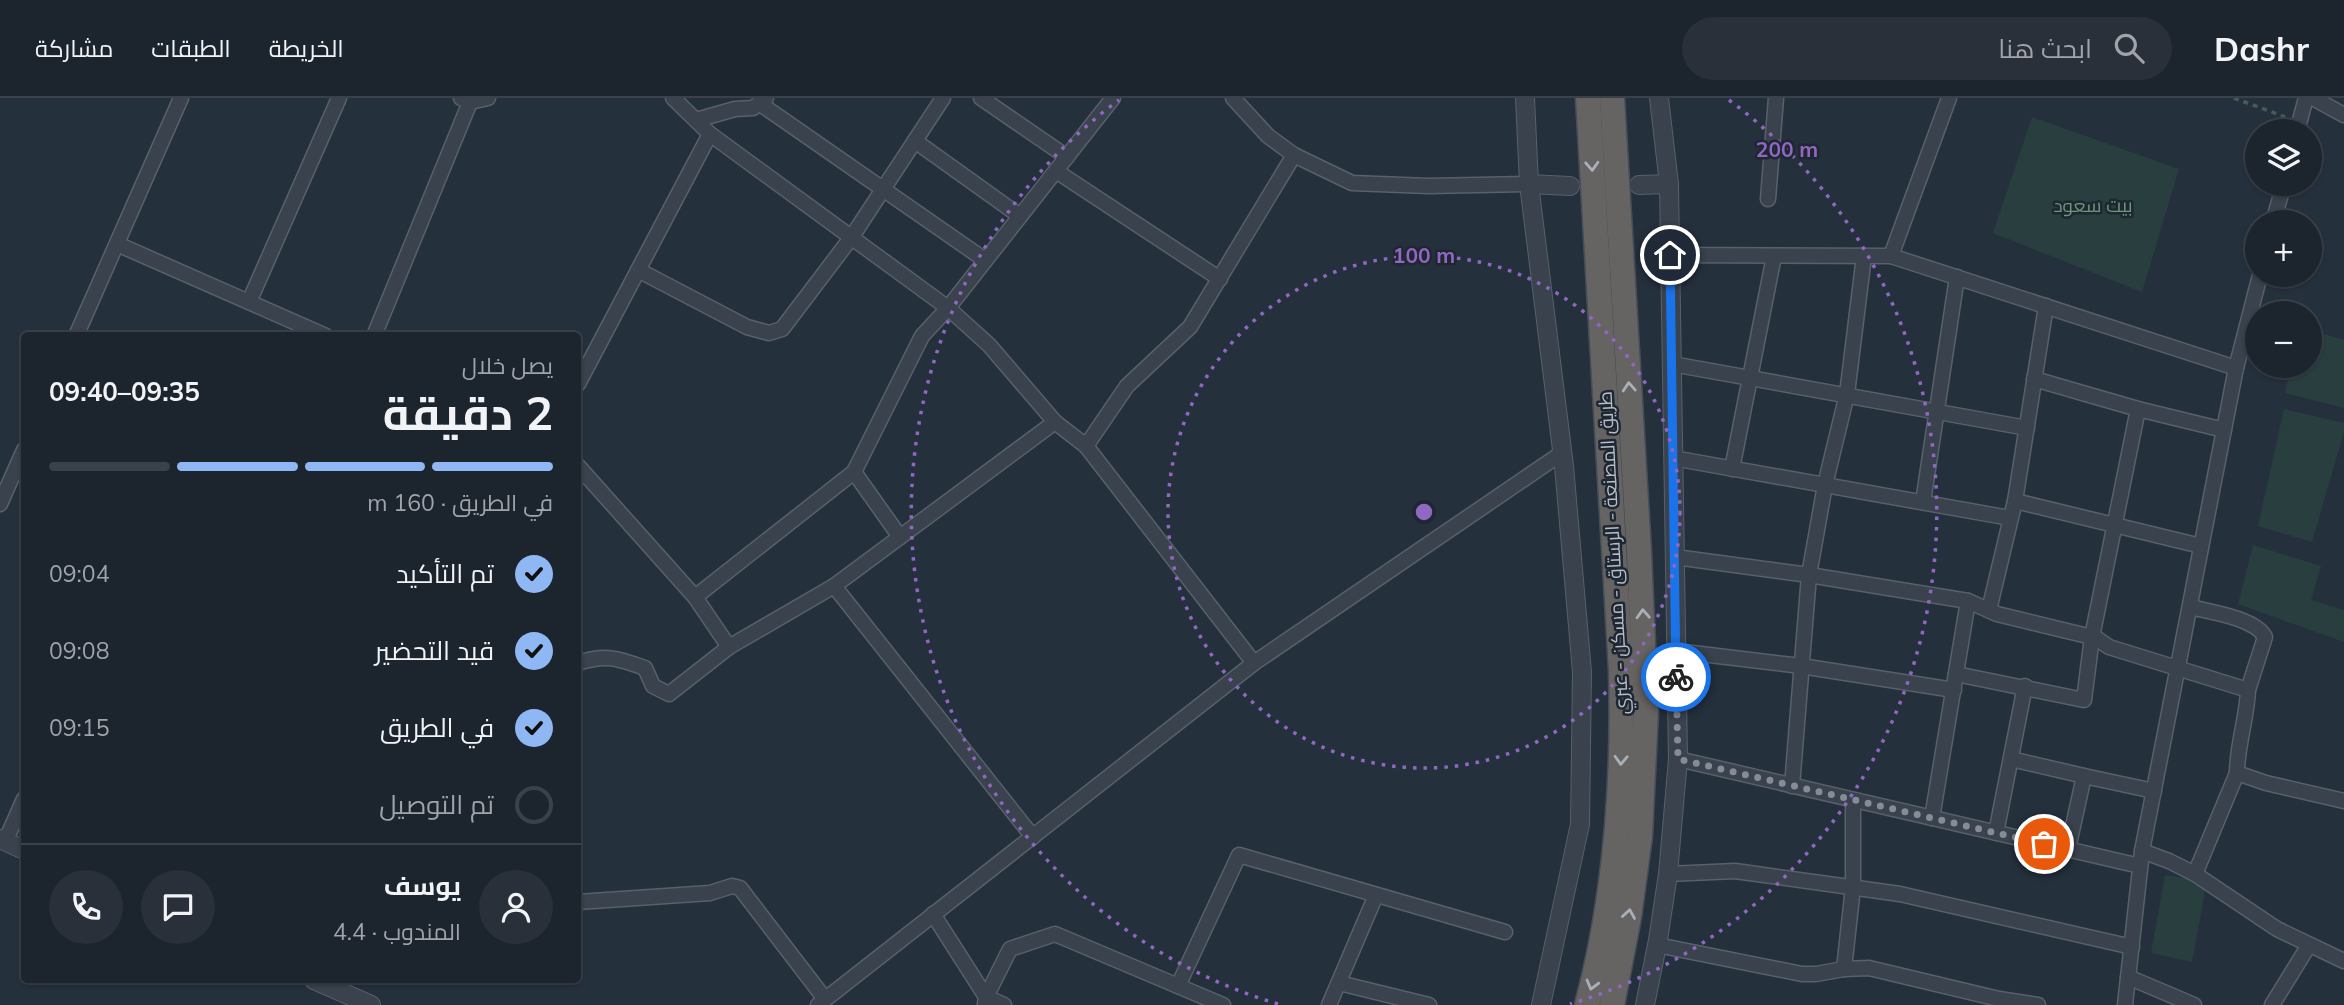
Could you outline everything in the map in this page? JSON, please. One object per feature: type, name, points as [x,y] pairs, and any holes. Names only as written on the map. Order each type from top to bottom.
[{"type":"highway","name":"طريق المصنعة - الرستاق - مسكن - عبري","points":[[1587,1005],[1606,915],[1615,853],[1622,732],[1588,98]]},
{"type":"highway","name":"طريق المصنعة - الرستاق - مسكن - عبري","points":[[1612,98],[1646,710],[1640,836],[1629,916],[1612,1005]]},
{"type":"street","points":[[78,332],[181,98]]},
{"type":"street","points":[[249,302],[339,98]]},
{"type":"street","points":[[376,332],[465,100],[488,98]]},
{"type":"street","points":[[673,98],[710,134],[947,308],[989,345],[1055,422],[1086,446],[1254,663]]},
{"type":"street","points":[[638,270],[747,327],[769,334],[782,329],[851,238],[943,98]]},
{"type":"street","points":[[981,98],[1067,157]]},
{"type":"street","points":[[695,597],[854,472],[922,336],[1113,98]]},
{"type":"street","points":[[1233,98],[1268,136],[1294,155],[1352,183],[1570,186]]},
{"type":"street","points":[[1525,98],[1529,184],[1562,453],[1582,672],[1580,824],[1541,1005]]},
{"type":"street","points":[[1644,1005],[1668,874],[1678,759],[1669,184],[1659,98]]},
{"type":"street","points":[[1768,200],[1776,98]]},
{"type":"street","points":[[1891,256],[1949,98]]},
{"type":"street","points":[[2300,119],[2306,98]]},
{"type":"street","points":[[2314,98],[2344,115]]},
{"type":"street","points":[[696,120],[735,109],[753,108],[763,101],[882,190],[985,260]]},
{"type":"street","points":[[581,378],[710,134]]},
{"type":"street","points":[[915,141],[1020,216]]},
{"type":"street","points":[[1086,446],[1127,386],[1190,327],[1294,155]]},
{"type":"street","points":[[1056,171],[1220,279]]},
{"type":"street","points":[[1639,185],[1669,184]]},
{"type":"street","points":[[117,244],[249,302],[297,330]]},
{"type":"street","points":[[1670,255],[1891,256],[2236,368]]},
{"type":"street","points":[[1732,469],[1774,256]]},
{"type":"street","points":[[1792,786],[1809,575],[1825,485],[1847,394],[1864,256]]},
{"type":"street","points":[[1923,502],[1957,277]]},
{"type":"street","points":[[2125,1005],[2141,858],[2236,368],[2257,287]]},
{"type":"street","points":[[1989,610],[2015,501],[2046,306]]},
{"type":"street","points":[[1672,363],[2026,428]]},
{"type":"street","points":[[2034,379],[2224,430]]},
{"type":"street","points":[[1956,674],[2084,700],[2092,637],[2138,409]]},
{"type":"street","points":[[581,662],[598,656],[616,657],[645,668],[653,686],[669,694],[729,648],[834,586],[1055,422]]},
{"type":"street","points":[[581,902],[710,893],[732,886],[740,888],[821,1002],[1254,663],[1562,453]]},
{"type":"street","points":[[0,504],[21,457]]},
{"type":"street","points":[[1673,458],[2010,518]]},
{"type":"street","points":[[581,469],[695,597],[729,648]]},
{"type":"street","points":[[854,472],[900,537]]},
{"type":"street","points":[[2015,501],[2201,546]]},
{"type":"street","points":[[1675,557],[1968,601],[1989,610],[2092,637],[2109,647],[2248,690]]},
{"type":"street","points":[[834,586],[1033,837]]},
{"type":"street","points":[[1932,818],[1968,601]]},
{"type":"street","points":[[2190,607],[2249,623],[2261,629],[2265,637],[2248,690],[2248,706],[2237,758],[2237,773],[2194,874]]},
{"type":"street","points":[[1676,651],[1801,666],[1954,690]]},
{"type":"street","points":[[1996,833],[2025,687]]},
{"type":"street","points":[[1678,759],[2068,849],[2169,861],[2194,874],[2247,911],[2344,961]]},
{"type":"street","points":[[2011,760],[2154,791]]},
{"type":"street","points":[[2237,773],[2266,783],[2344,801]]},
{"type":"street","points":[[2068,849],[2084,776]]},
{"type":"street","points":[[1844,969],[1853,887],[1853,800]]},
{"type":"street","points":[[21,805],[3,840],[21,849]]},
{"type":"street","points":[[1178,986],[1239,855],[1505,932]]},
{"type":"street","points":[[1668,874],[1735,871],[1900,894],[2132,947]]},
{"type":"street","points":[[1329,1005],[1376,895]]},
{"type":"street","points":[[933,914],[986,1001],[1004,1005]]},
{"type":"street","points":[[986,1001],[1010,949],[1055,934],[1223,1005]]},
{"type":"street","points":[[1657,945],[1802,974],[1869,968],[1999,1002],[2038,1005]]},
{"type":"street","points":[[2272,1005],[2309,945]]},
{"type":"street","points":[[2128,977],[2194,1005]]},
{"type":"street","points":[[321,983],[371,1005]]},
{"type":"street","points":[[1339,983],[1429,1005]]},
{"type":"path","points":[[2234,98],[2280,119]]},
{"type":"green space","name":"بيت سعود","points":[[2032,117],[2179,169],[2142,292],[1993,233]]},
{"type":"green space","points":[[2322,334],[2344,340],[2344,408],[2285,393],[2288,378],[2322,378]]},
{"type":"green space","points":[[2284,409],[2344,423],[2344,432],[2312,542],[2258,526]]},
{"type":"green space","points":[[2253,545],[2321,566],[2311,600],[2344,610],[2344,642],[2238,604]]},
{"type":"green space","points":[[2165,875],[2207,881],[2192,962],[2151,953]]},
{"type":"way so far","points":[[1676,677],[1678,759],[2044,844]]},
{"type":"route","points":[[1670,255],[1676,677]]}]
